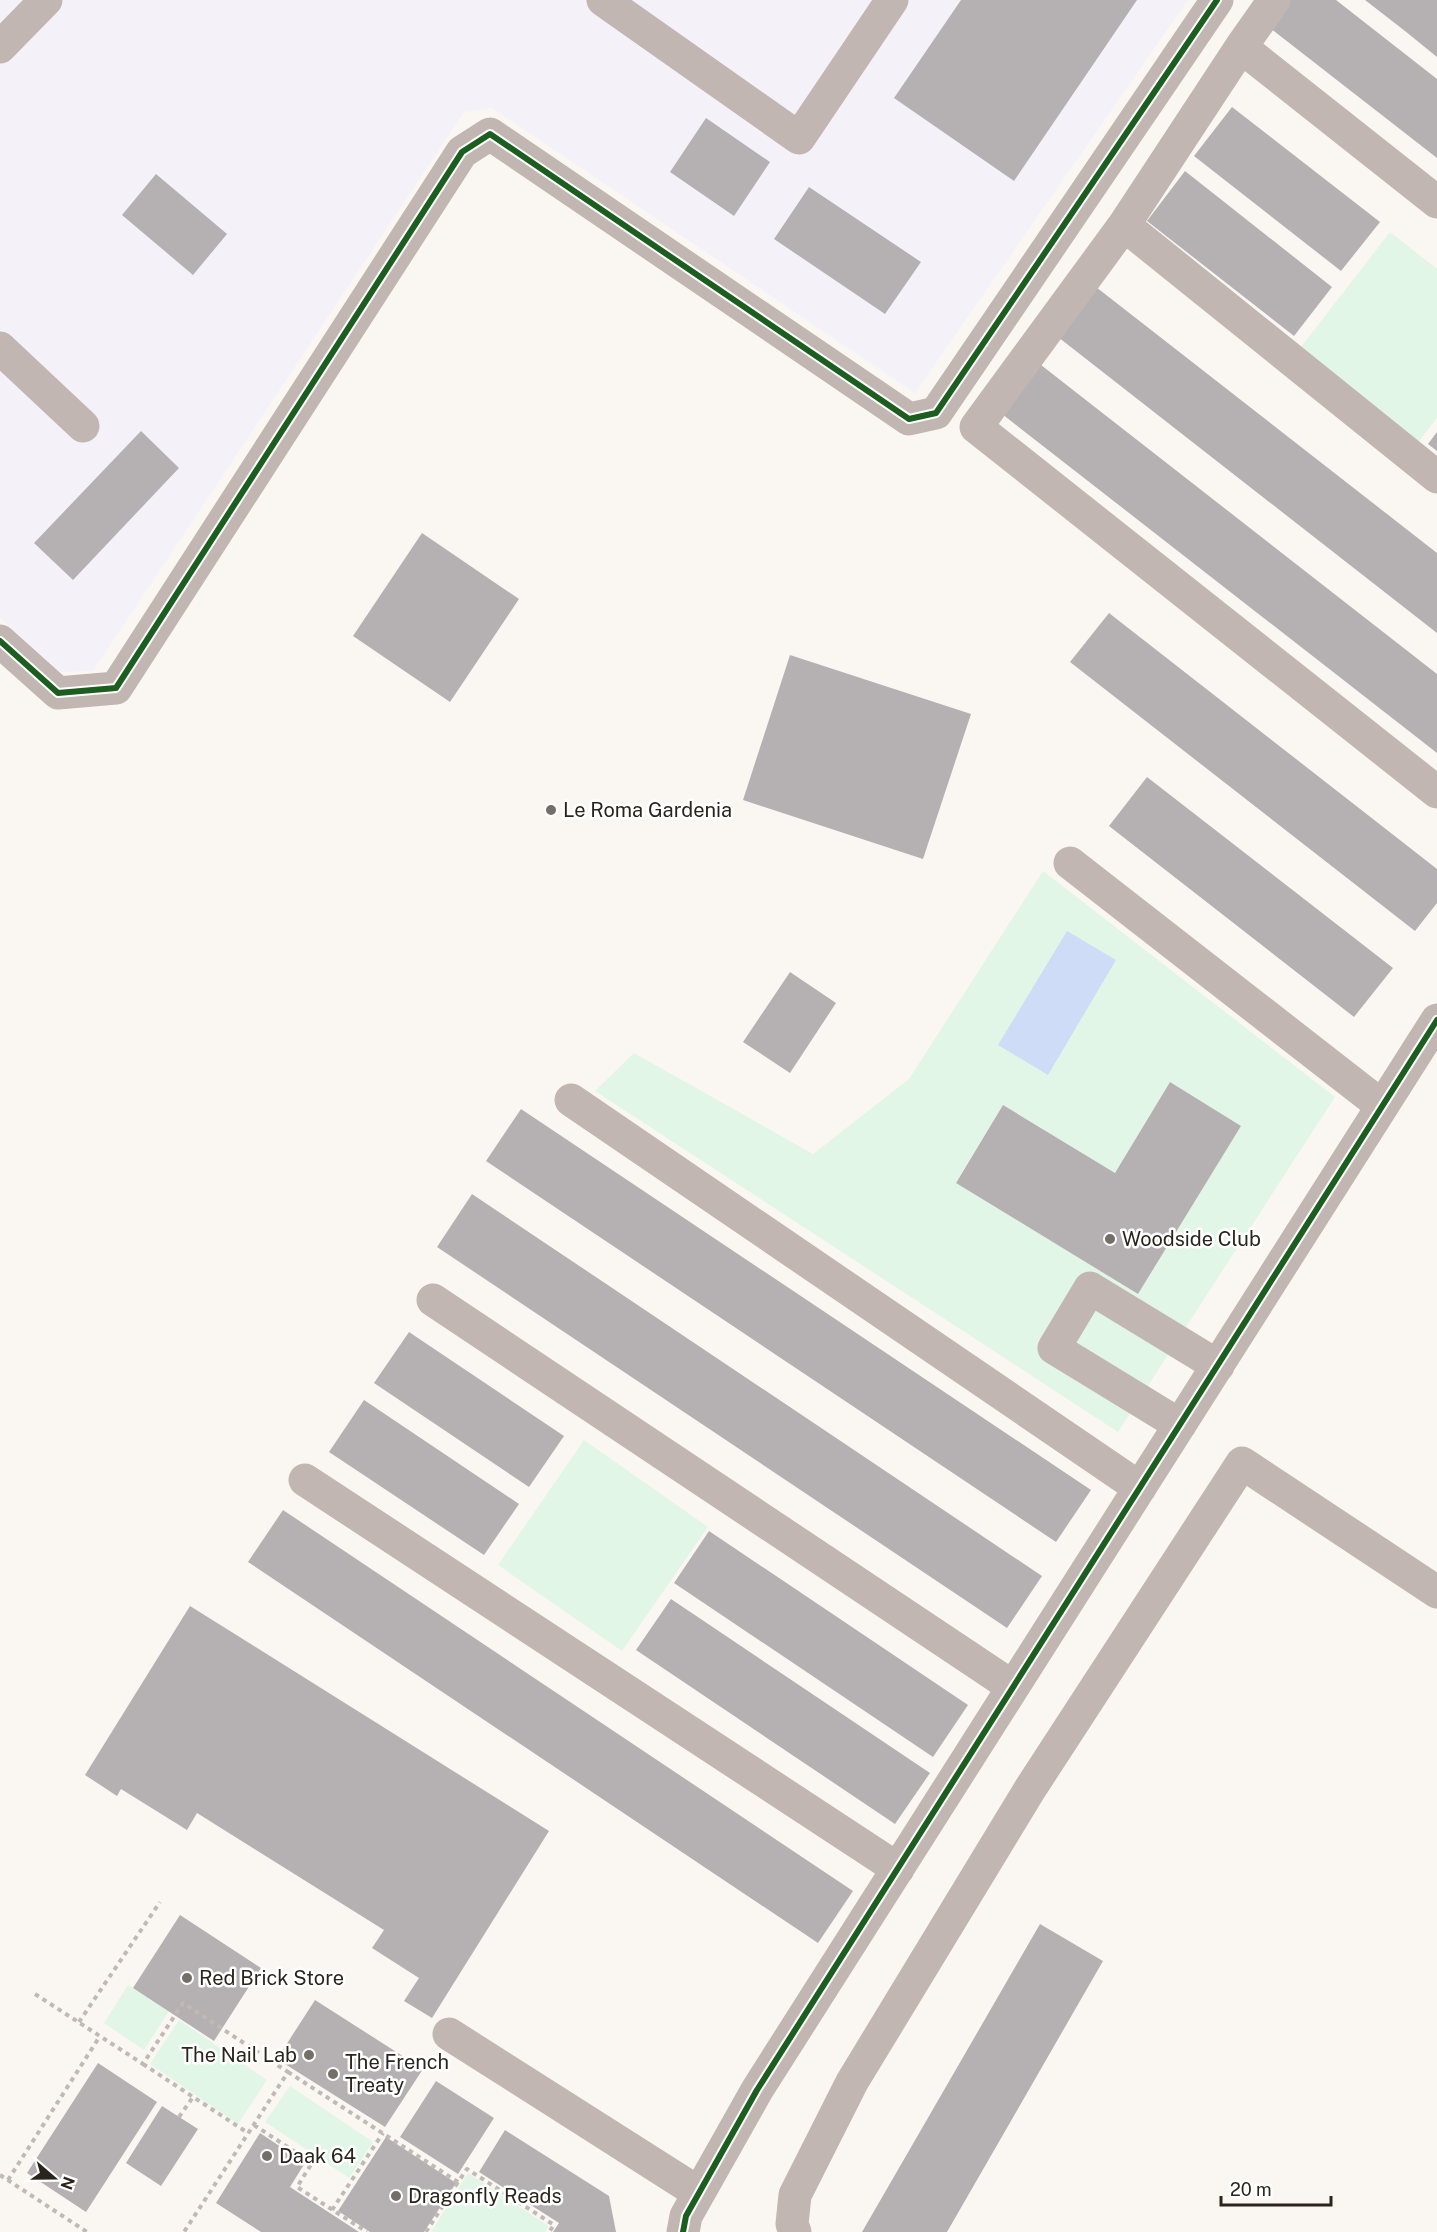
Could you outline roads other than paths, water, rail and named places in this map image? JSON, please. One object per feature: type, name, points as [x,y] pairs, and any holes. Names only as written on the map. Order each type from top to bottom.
[{"type":"street","points":[[0,47],[46,0]]},
{"type":"street","points":[[603,0],[799,138],[892,0]]},
{"type":"street","points":[[0,641],[58,693],[116,688],[462,152],[490,134],[909,419],[936,413],[1217,0]]},
{"type":"street","points":[[1274,0],[1125,225],[976,427],[1437,792]]},
{"type":"street","points":[[1241,47],[1437,202]]},
{"type":"street","points":[[1125,225],[1437,477]]},
{"type":"street","points":[[0,348],[83,426]]},
{"type":"street","points":[[1070,863],[1382,1106]]},
{"type":"street","points":[[684,2232],[686,2216],[756,2090],[1437,1020]]},
{"type":"street","points":[[571,1100],[1140,1488]]},
{"type":"street","points":[[1180,1425],[1054,1348],[1090,1288],[1218,1366]]},
{"type":"street","points":[[434,1300],[1013,1687]]},
{"type":"street","points":[[795,2232],[792,2224],[795,2195],[852,2082],[1030,1789],[1242,1463],[1437,1592]]},
{"type":"street","points":[[305,1480],[898,1869]]},
{"type":"street","points":[[449,2034],[699,2193]]},
{"type":"water","points":[[1067,931],[1116,960],[1048,1075],[998,1045]]},
{"type":"place","name":"Le Roma Gardenia","points":[[551,810]]},
{"type":"place","name":"Woodside Club","points":[[1110,1239]]},
{"type":"place","name":"Red Brick Store","points":[[187,1978]]},
{"type":"place","name":"The Nail Lab","points":[[309,2055]]},
{"type":"place","name":"The French Treaty","points":[[333,2074]]},
{"type":"place","name":"Daak 64","points":[[267,2156]]},
{"type":"place","name":"Dragonfly Reads","points":[[396,2196]]}]
